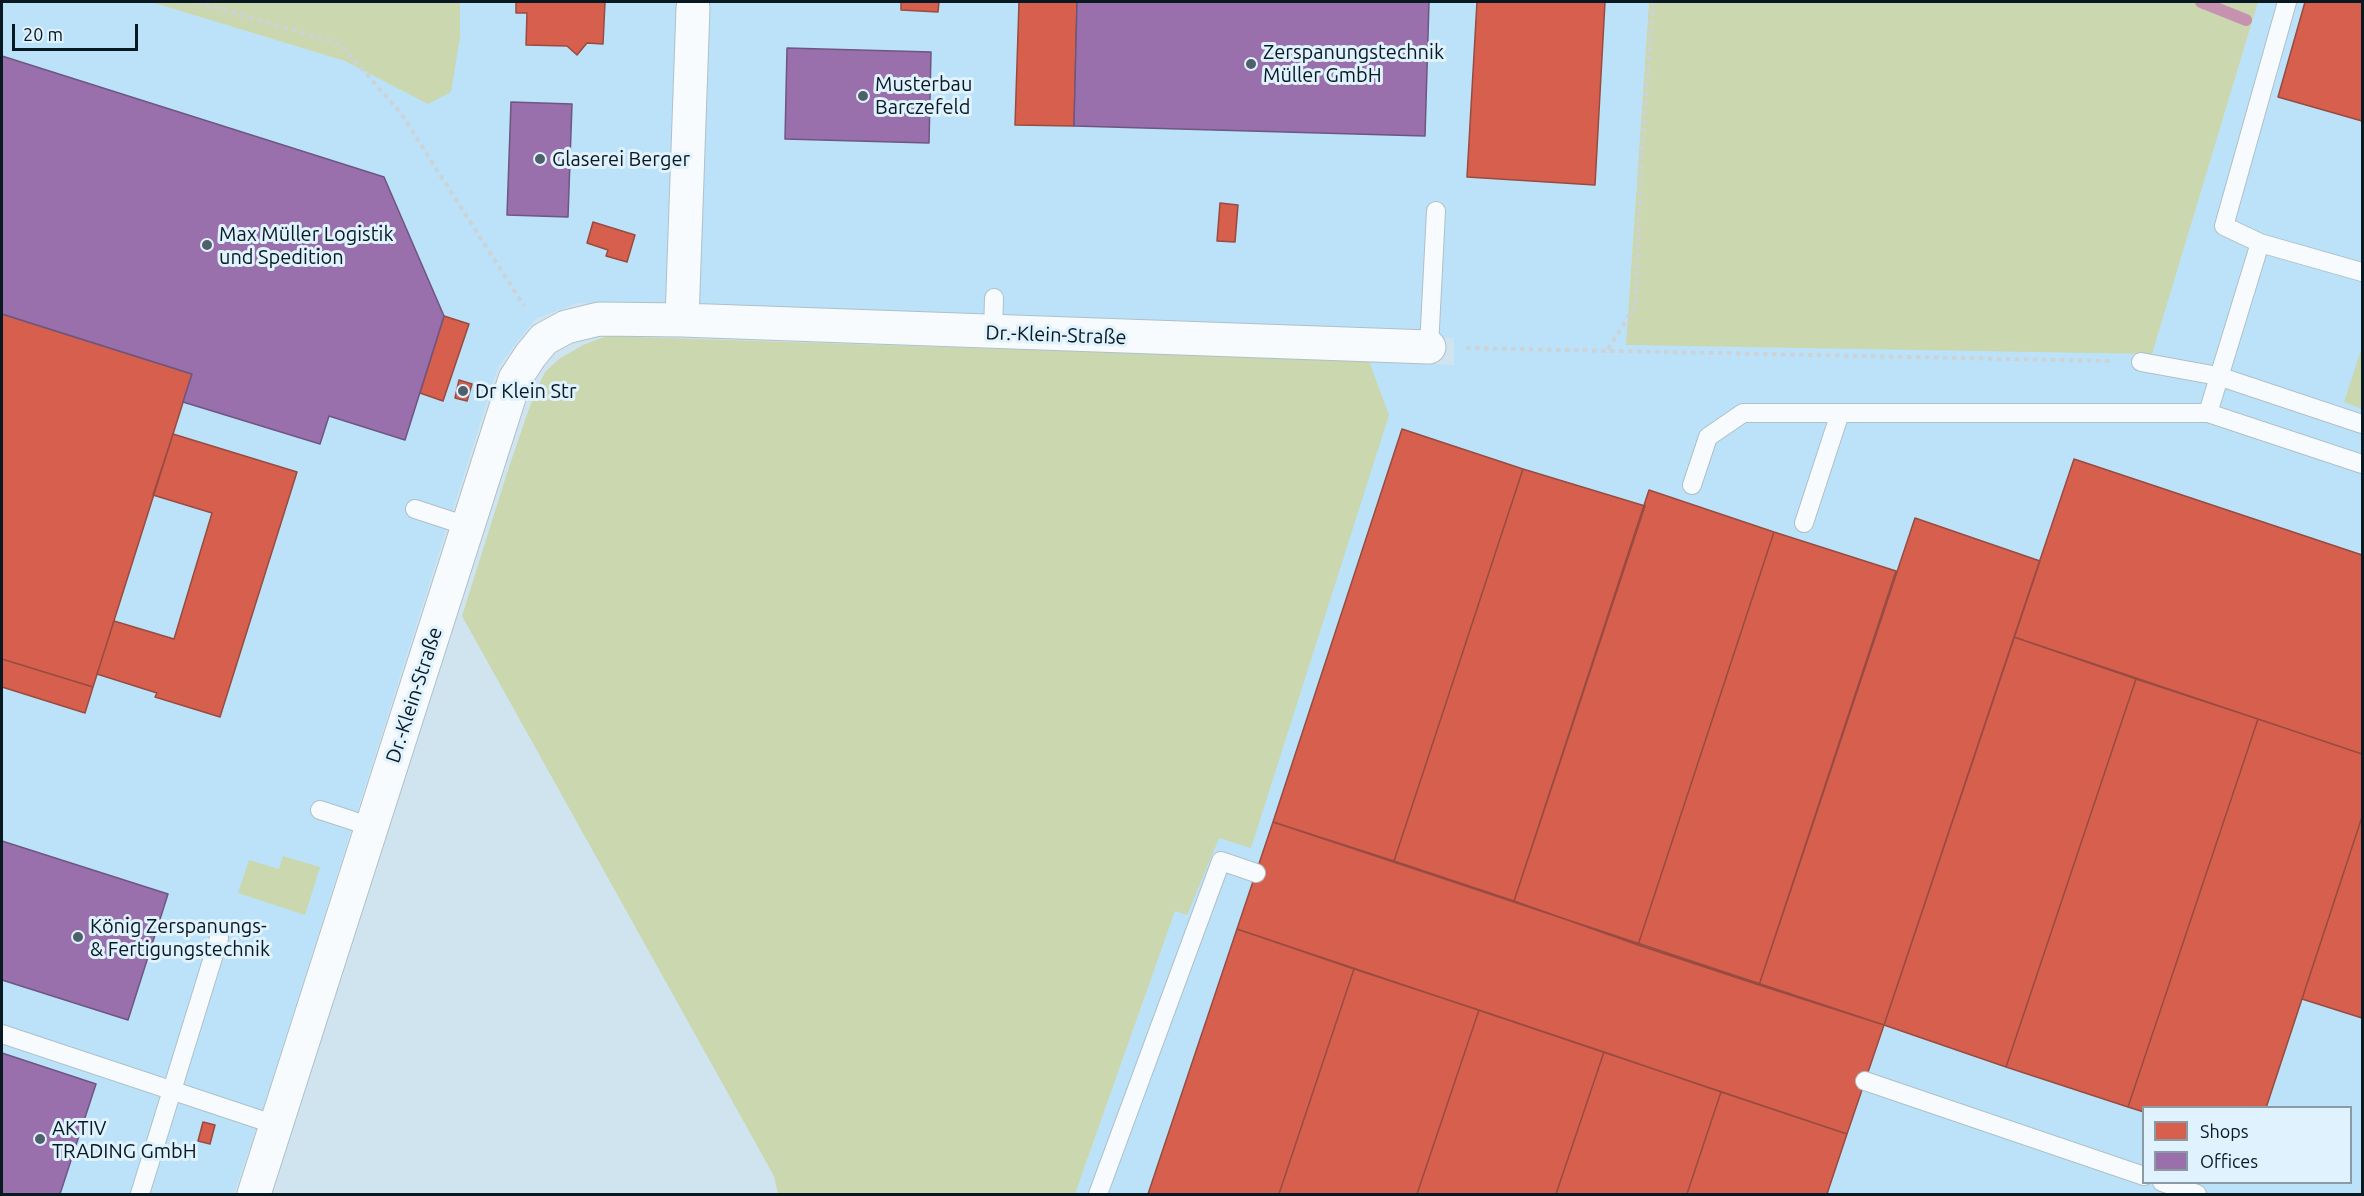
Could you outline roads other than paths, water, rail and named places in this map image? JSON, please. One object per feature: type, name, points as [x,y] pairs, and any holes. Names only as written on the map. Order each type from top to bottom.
[{"type":"street","points":[[682,320],[693,8]]},
{"type":"street","name":"Dr.-Klein-Straße","points":[[254,1194],[515,378],[544,339],[566,327],[599,319],[1430,347]]},
{"type":"lane","points":[[2287,2],[2224,226],[2260,243],[2362,272]]},
{"type":"lane","points":[[1430,347],[1436,211]]},
{"type":"lane","points":[[2208,413],[2260,243]]},
{"type":"lane","points":[[993,333],[994,298]]},
{"type":"lane","points":[[2141,362],[2218,376],[2362,424]]},
{"type":"lane","points":[[1692,485],[1708,437],[1743,413],[2208,413],[2362,464]]},
{"type":"lane","points":[[1804,523],[1840,413]]},
{"type":"lane","points":[[416,509],[467,526]]},
{"type":"lane","points":[[320,810],[372,827]]},
{"type":"lane","points":[[1098,1194],[1221,861],[1256,873]]},
{"type":"lane","points":[[140,1194],[219,938]]},
{"type":"lane","points":[[2,1035],[276,1125]]},
{"type":"lane","points":[[1865,1081],[2142,1175]]},
{"type":"lane","points":[[2168,1184],[2197,1194]]},
{"type":"waterway","points":[[2201,2],[2246,20]]},
{"type":"place","name":"Zerspanungstechnik Müller GmbH","points":[[1251,64]]},
{"type":"place","name":"Musterbau Barczefeld","points":[[863,96]]},
{"type":"place","name":"Glaserei Berger","points":[[540,159]]},
{"type":"place","name":"Max Müller Logistik und Spedition","points":[[207,245]]},
{"type":"place","name":"Dr Klein Str","points":[[463,391]]},
{"type":"place","name":"König Zerspanungs- & Fertigungstechnik","points":[[78,937]]},
{"type":"place","name":"AKTIV TRADING GmbH","points":[[40,1139]]}]
